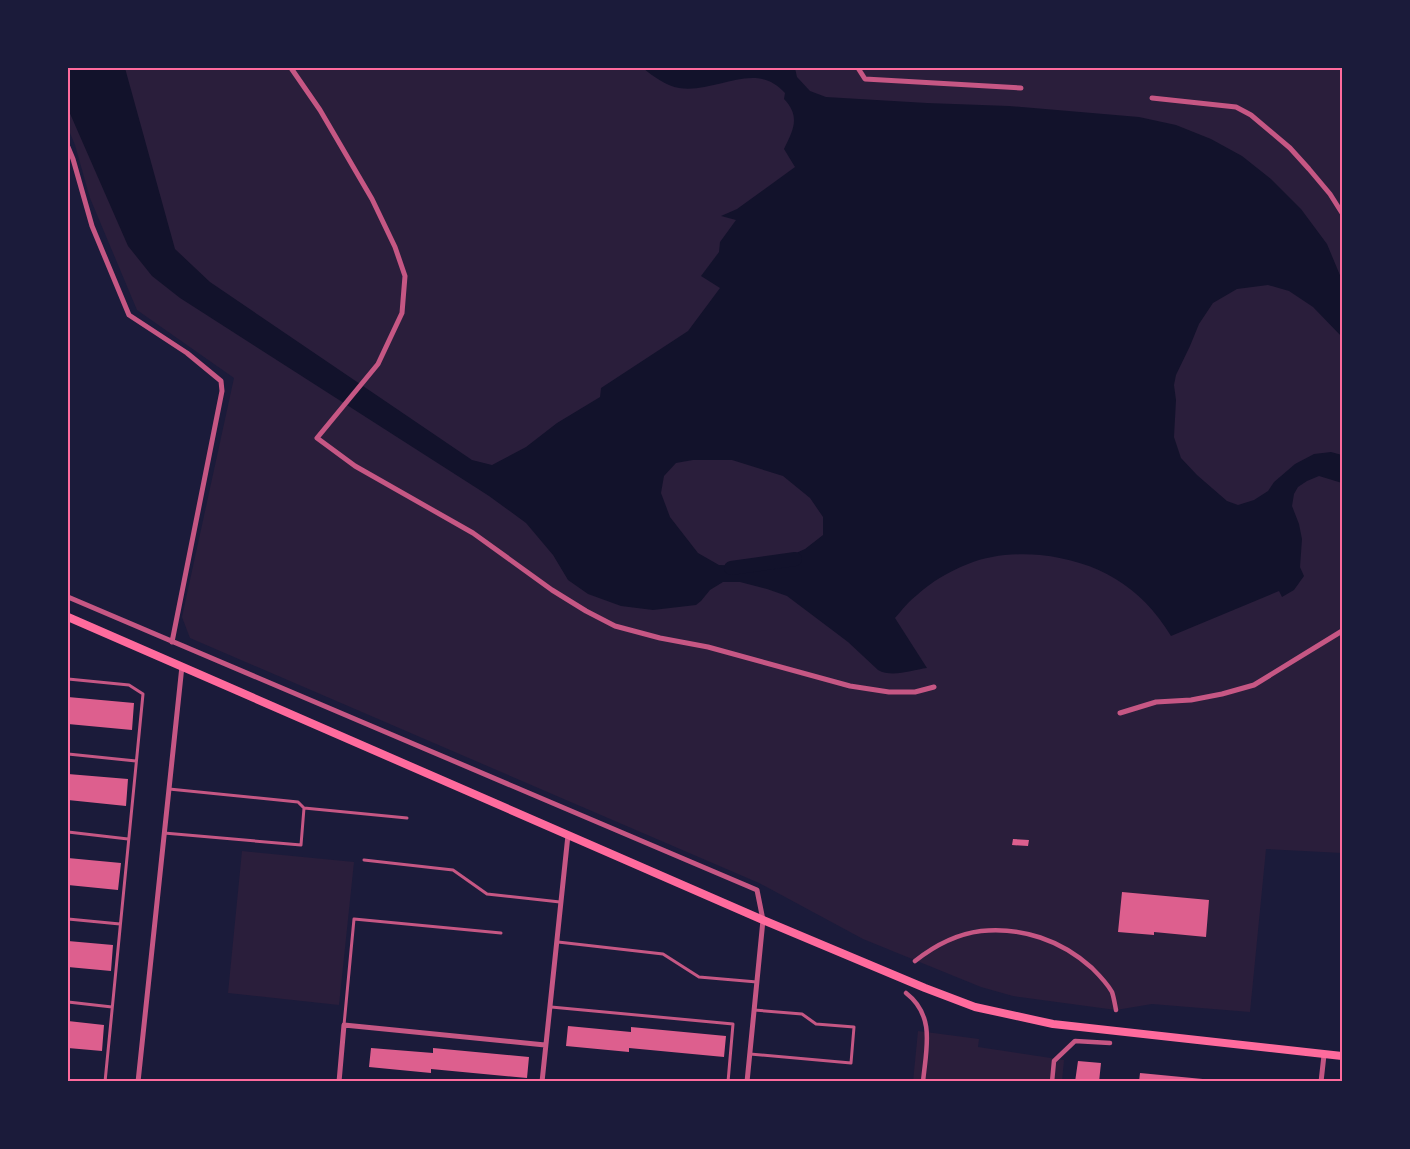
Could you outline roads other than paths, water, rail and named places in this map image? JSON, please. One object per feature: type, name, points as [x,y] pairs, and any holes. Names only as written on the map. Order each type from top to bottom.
[{"type":"main road","points":[[68,617],[763,920],[975,1007],[1053,1024],[1342,1056]]},
{"type":"street","points":[[291,68],[320,110],[372,199],[395,247],[405,276],[402,313],[378,364],[317,438],[371,475],[473,533],[552,590],[615,626],[708,647],[850,686],[889,692],[915,692],[934,687]]},
{"type":"street","points":[[858,68],[865,79],[1021,88]]},
{"type":"street","points":[[1152,98],[1236,107],[1251,115],[1290,148],[1330,194],[1342,213]]},
{"type":"street","points":[[68,147],[92,226],[129,315],[187,353],[220,381],[222,391],[172,642]]},
{"type":"street","points":[[68,597],[757,890],[763,920],[747,1082]]},
{"type":"street","points":[[1120,713],[1156,702],[1191,700],[1254,685],[1342,631]]},
{"type":"street","points":[[138,1082],[182,666]]},
{"type":"street","points":[[542,1081],[568,835]]},
{"type":"street","points":[[915,961],[930,949],[957,937],[980,931],[1006,930],[1031,934],[1056,943],[1081,958],[1101,976],[1112,993],[1116,1010]]},
{"type":"street","points":[[906,993],[915,999],[927,1022],[923,1082]]},
{"type":"street","points":[[339,1082],[344,1025],[545,1045]]},
{"type":"street","points":[[1052,1082],[1054,1061],[1075,1041],[1110,1043]]},
{"type":"street","points":[[1321,1082],[1324,1055]]},
{"type":"lane","points":[[68,679],[129,685],[143,694],[105,1082]]},
{"type":"lane","points":[[68,754],[136,761]]},
{"type":"lane","points":[[169,789],[298,802],[304,808],[407,818]]},
{"type":"lane","points":[[164,833],[300,846],[304,808]]},
{"type":"lane","points":[[68,832],[129,839]]},
{"type":"lane","points":[[364,860],[453,870],[487,894],[561,902]]},
{"type":"lane","points":[[68,919],[120,924]]},
{"type":"lane","points":[[344,1025],[354,919],[501,933]]},
{"type":"lane","points":[[556,942],[663,954],[699,977],[757,982]]},
{"type":"lane","points":[[68,1002],[112,1006]]},
{"type":"lane","points":[[549,1007],[733,1024],[728,1082]]},
{"type":"lane","points":[[750,1054],[851,1063],[854,1027],[816,1024],[802,1014],[754,1010]]},
{"type":"lane","points":[[542,1081],[548,1082]]},
{"type":"waterway","points":[[731,568],[795,559]]}]
